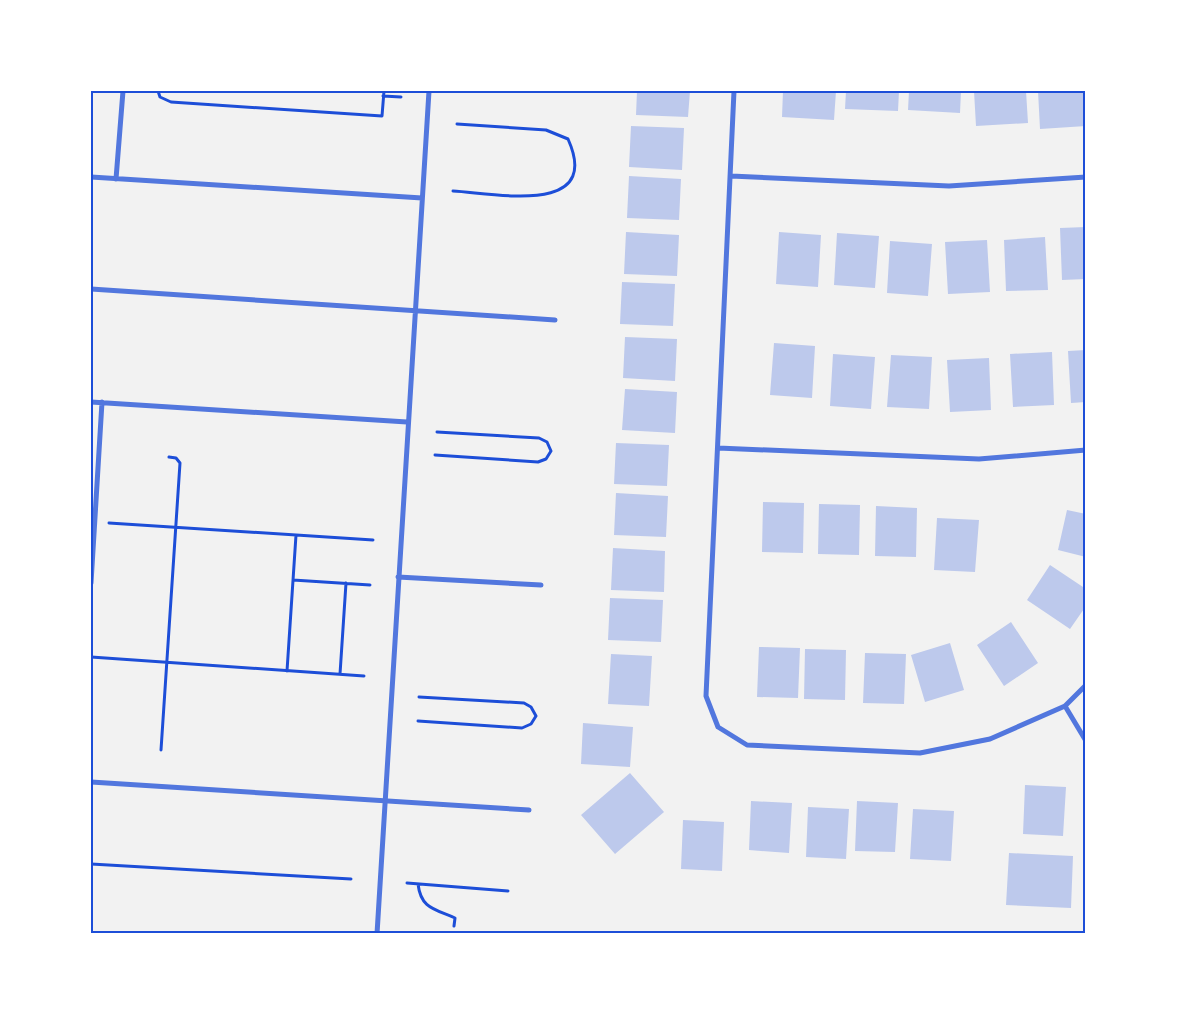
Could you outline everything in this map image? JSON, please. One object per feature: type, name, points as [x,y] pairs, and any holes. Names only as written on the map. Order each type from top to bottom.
[{"type":"street","points":[[116,179],[123,91]]},
{"type":"street","points":[[377,934],[407,422],[429,91]]},
{"type":"street","points":[[734,91],[706,696],[718,727],[747,745],[920,753],[990,739],[1065,706],[1086,685]]},
{"type":"street","points":[[731,176],[949,186],[1086,177]]},
{"type":"street","points":[[91,177],[422,198]]},
{"type":"street","points":[[91,289],[555,320]]},
{"type":"street","points":[[91,402],[407,422]]},
{"type":"street","points":[[91,583],[102,402]]},
{"type":"street","points":[[718,448],[979,459],[1086,450]]},
{"type":"street","points":[[398,577],[541,586]]},
{"type":"street","points":[[1065,706],[1086,741]]},
{"type":"street","points":[[91,782],[529,810]]},
{"type":"path","points":[[158,91],[160,97],[171,102],[382,116],[384,91]]},
{"type":"path","points":[[383,96],[401,96]]},
{"type":"path","points":[[453,191],[543,196],[565,189],[572,178],[576,165],[568,139],[558,133],[546,130],[457,124]]},
{"type":"path","points":[[435,455],[538,462],[546,458],[551,451],[547,442],[539,438],[437,432]]},
{"type":"path","points":[[161,750],[180,463],[176,458],[169,457]]},
{"type":"path","points":[[95,522],[372,540]]},
{"type":"path","points":[[287,671],[296,535]]},
{"type":"path","points":[[293,580],[370,585]]},
{"type":"path","points":[[340,674],[346,583]]},
{"type":"path","points":[[91,657],[364,676]]},
{"type":"path","points":[[418,721],[522,728],[531,724],[536,716],[531,707],[524,703],[419,698]]},
{"type":"path","points":[[91,864],[351,879]]},
{"type":"path","points":[[407,884],[508,891]]},
{"type":"path","points":[[418,884],[420,897],[427,905],[455,918],[454,926]]},
{"type":"building","points":[[637,91],[690,91],[688,117],[636,115]]},
{"type":"building","points":[[783,91],[836,91],[834,120],[782,117]]},
{"type":"building","points":[[846,91],[899,91],[898,111],[845,109]]},
{"type":"building","points":[[909,91],[961,91],[960,113],[908,110]]},
{"type":"building","points":[[974,91],[1026,91],[1028,123],[976,126]]},
{"type":"building","points":[[1038,91],[1086,91],[1086,126],[1040,129]]},
{"type":"building","points":[[631,126],[684,128],[682,170],[629,167]]},
{"type":"building","points":[[629,176],[681,179],[679,220],[627,218]]},
{"type":"building","points":[[1086,227],[1086,279],[1062,280],[1060,228]]},
{"type":"building","points":[[626,232],[679,235],[677,276],[624,274]]},
{"type":"building","points":[[779,232],[821,235],[818,287],[776,284]]},
{"type":"building","points":[[837,233],[879,236],[875,288],[834,285]]},
{"type":"building","points":[[1045,237],[1048,290],[1006,291],[1004,240]]},
{"type":"building","points":[[987,240],[990,292],[948,294],[945,242]]},
{"type":"building","points":[[890,241],[932,244],[928,296],[887,293]]},
{"type":"building","points":[[622,282],[675,284],[673,326],[620,324]]},
{"type":"building","points":[[625,337],[677,339],[675,381],[623,378]]},
{"type":"building","points":[[774,343],[815,346],[812,398],[770,395]]},
{"type":"building","points":[[1086,350],[1086,402],[1071,403],[1068,351]]},
{"type":"building","points":[[1052,352],[1054,405],[1013,407],[1010,354]]},
{"type":"building","points":[[833,354],[875,357],[871,409],[830,406]]},
{"type":"building","points":[[891,355],[932,357],[929,409],[887,407]]},
{"type":"building","points":[[989,358],[991,410],[950,412],[947,360]]},
{"type":"building","points":[[625,389],[677,392],[675,433],[622,430]]},
{"type":"building","points":[[616,443],[669,445],[667,486],[614,484]]},
{"type":"building","points":[[616,493],[668,496],[666,537],[614,535]]},
{"type":"building","points":[[763,502],[804,503],[803,553],[762,552]]},
{"type":"building","points":[[819,504],[860,505],[859,555],[818,554]]},
{"type":"building","points":[[876,506],[917,508],[916,557],[875,556]]},
{"type":"building","points":[[1067,510],[1086,514],[1086,557],[1058,550]]},
{"type":"building","points":[[937,518],[979,520],[975,572],[934,570]]},
{"type":"building","points":[[613,548],[665,551],[664,592],[611,590]]},
{"type":"building","points":[[1050,565],[1086,589],[1086,606],[1070,629],[1027,600]]},
{"type":"building","points":[[610,598],[663,600],[661,642],[608,640]]},
{"type":"building","points":[[1011,622],[1038,663],[1004,686],[977,645]]},
{"type":"building","points":[[950,643],[964,690],[925,702],[911,655]]},
{"type":"building","points":[[759,647],[800,648],[798,698],[757,697]]},
{"type":"building","points":[[805,649],[846,650],[845,700],[804,699]]},
{"type":"building","points":[[865,653],[906,654],[904,704],[863,703]]},
{"type":"building","points":[[611,654],[652,656],[649,706],[608,704]]},
{"type":"building","points":[[583,723],[633,727],[630,767],[581,764]]},
{"type":"building","points":[[630,773],[664,812],[615,854],[581,815]]},
{"type":"building","points":[[1025,785],[1066,787],[1063,836],[1023,834]]},
{"type":"building","points":[[751,801],[792,803],[789,853],[749,850]]},
{"type":"building","points":[[857,801],[898,803],[895,852],[855,851]]},
{"type":"building","points":[[808,807],[849,809],[846,859],[806,857]]},
{"type":"building","points":[[913,809],[954,811],[951,861],[910,859]]},
{"type":"building","points":[[683,820],[724,822],[722,871],[681,869]]},
{"type":"building","points":[[1009,853],[1073,856],[1071,908],[1006,905]]}]
